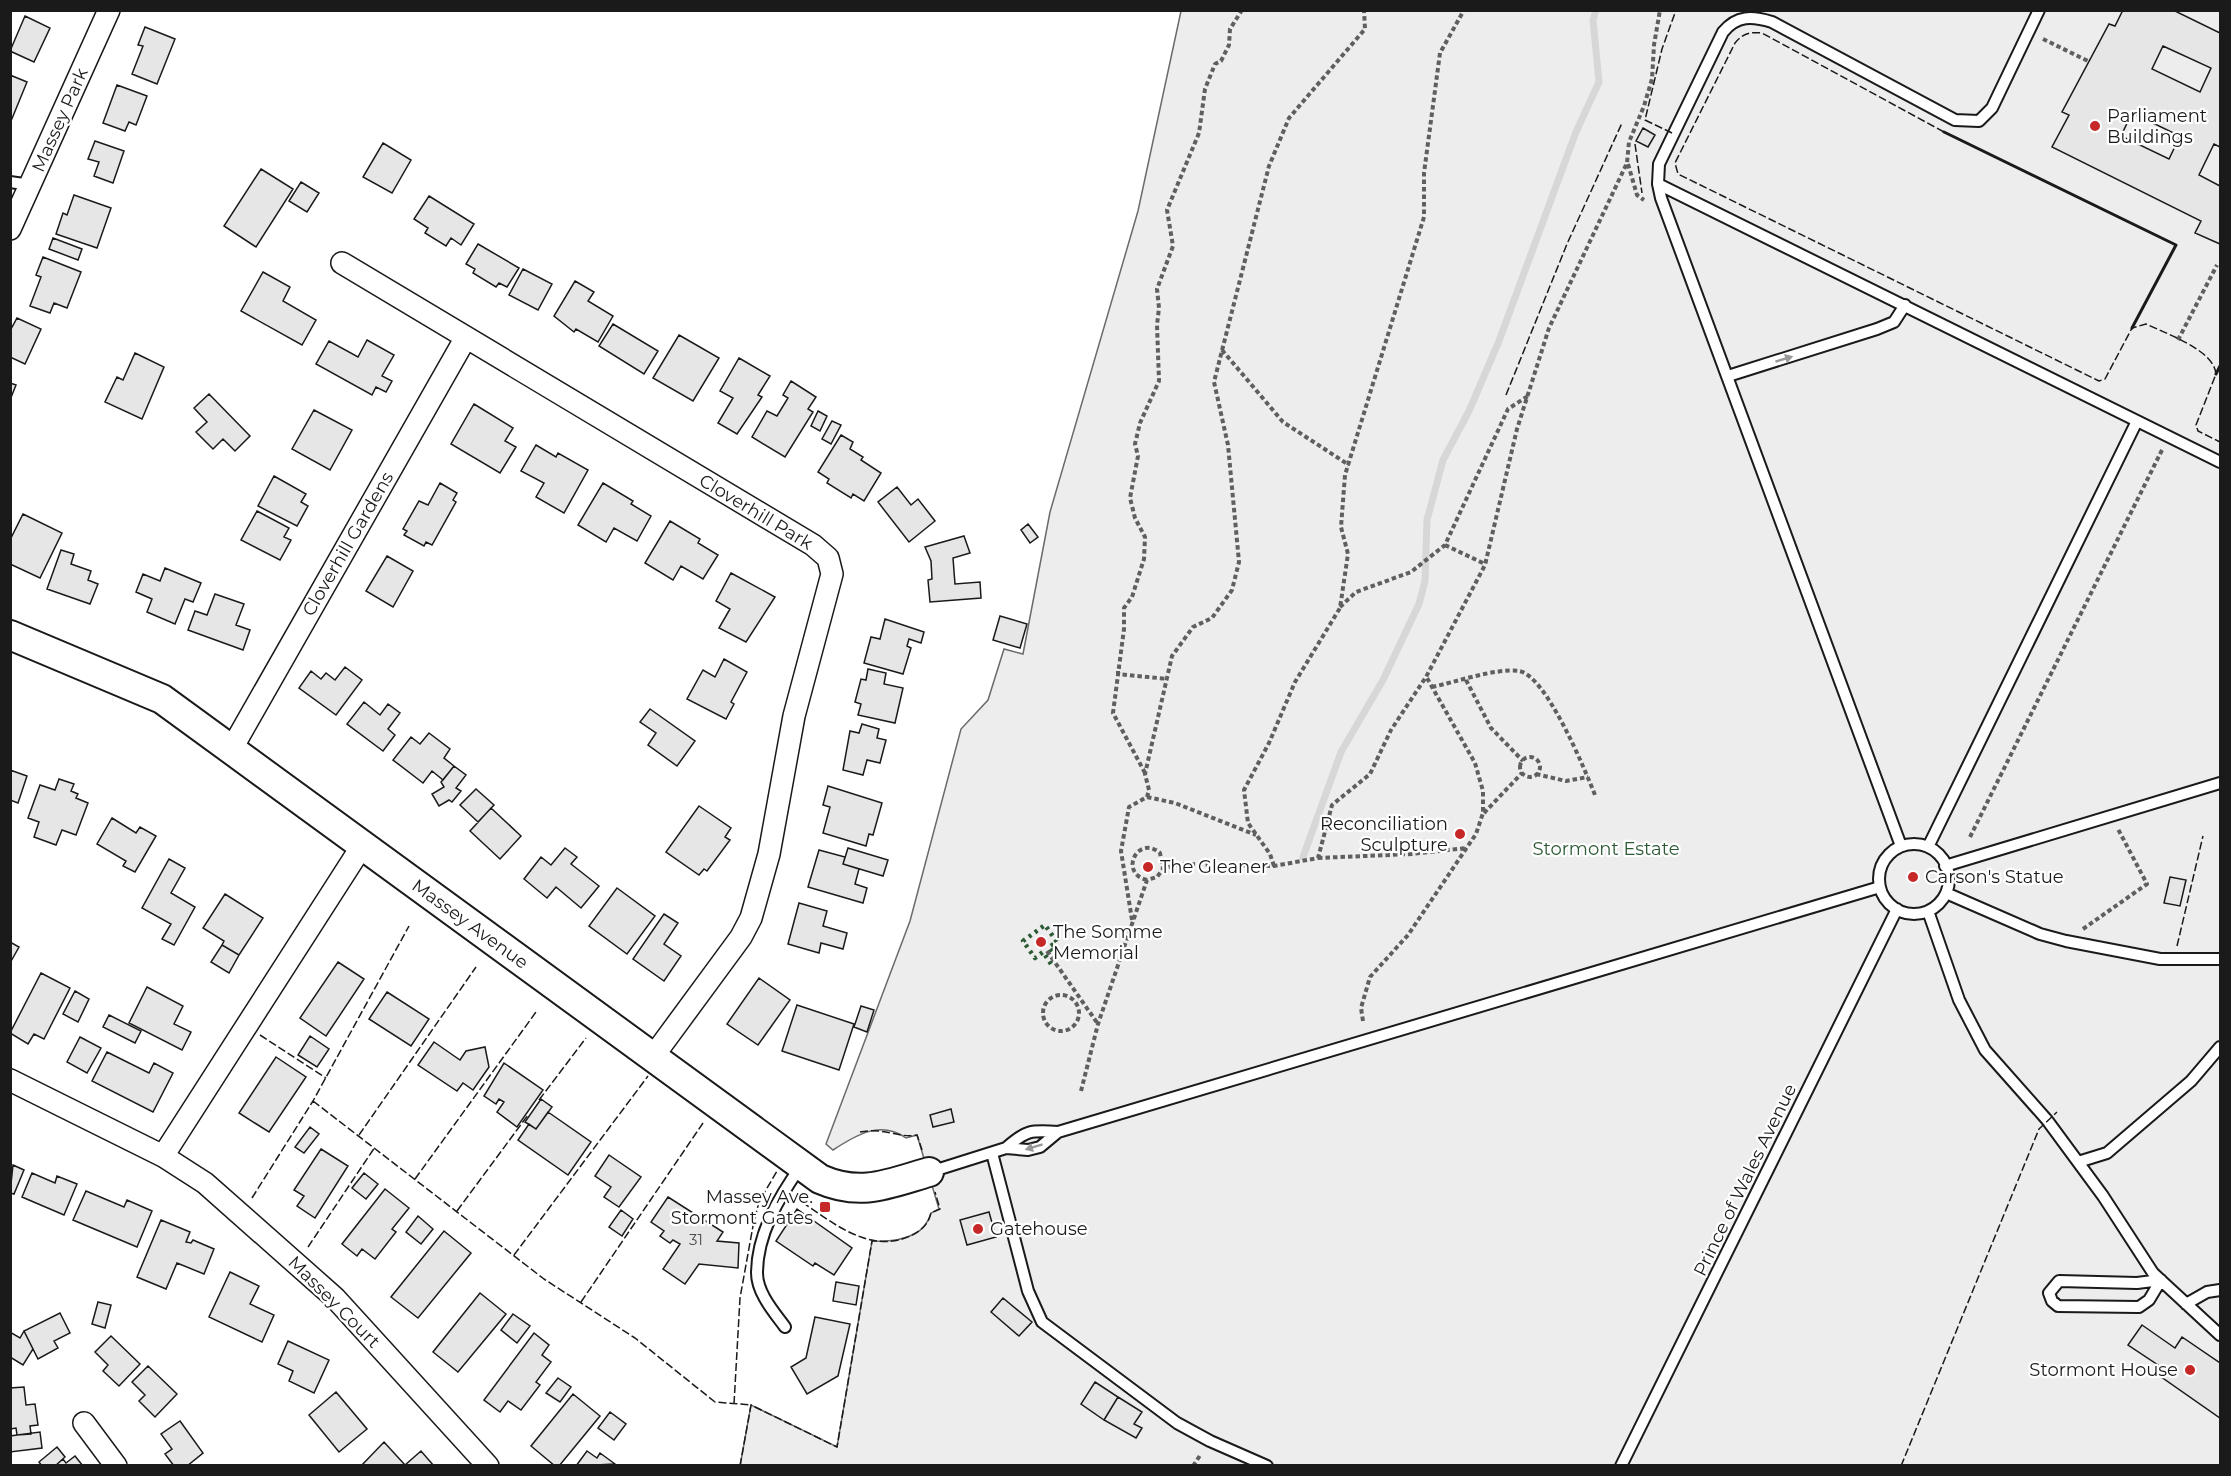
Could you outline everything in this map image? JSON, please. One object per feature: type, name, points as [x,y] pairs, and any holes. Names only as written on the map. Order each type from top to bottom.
[{"type":"street","name":"Massey Park","points":[[10,229],[20,184],[109,10]]},
{"type":"street","name":"Cloverhill Park","points":[[342,263],[465,339],[813,545],[828,558],[832,574],[794,716],[770,854],[751,918],[741,937],[652,1058]]},
{"type":"street","name":"Cloverhill Gardens","points":[[231,750],[465,339]]},
{"type":"street","name":"Massey Avenue","points":[[10,635],[162,699],[820,1179],[838,1187],[861,1190],[929,1172]]},
{"type":"street","points":[[164,1156],[362,846]]},
{"type":"street","name":"Massey Court","points":[[10,1080],[164,1156],[205,1183],[335,1298],[488,1466]]},
{"type":"street","points":[[84,1423],[116,1466]]},
{"type":"lane","points":[[1901,846],[1658,184],[1659,164],[1672,133],[1723,32],[1739,19],[1752,17],[1772,22],[1954,120],[1979,121],[1992,108],[2039,10]]},
{"type":"lane","points":[[1658,184],[2220,462]]},
{"type":"lane","points":[[1728,376],[1894,322],[1905,305]]},
{"type":"lane","points":[[1928,847],[2138,421]]},
{"type":"lane","points":[[1945,866],[2220,783]]},
{"type":"lane","points":[[1911,844],[1928,847],[1937,853],[1945,866],[1948,876],[1946,893],[1928,911],[1915,913],[1897,909],[1884,897],[1880,887],[1881,868],[1885,859],[1901,846],[1911,844]]},
{"type":"lane","points":[[1006,1149],[1022,1134],[1033,1130],[1058,1132],[1880,887]]},
{"type":"lane","points":[[1946,893],[2040,934],[2160,959],[2220,959]]},
{"type":"lane","name":"Prince of Wales Avenue","points":[[1621,1466],[1897,909]]},
{"type":"lane","points":[[1928,911],[1972,1029],[1996,1065],[2047,1120],[2161,1280],[2220,1335]]},
{"type":"lane","points":[[2078,1162],[2108,1153],[2192,1082],[2220,1047]]},
{"type":"lane","points":[[929,1172],[1006,1149],[1028,1150],[1040,1147],[1058,1132]]},
{"type":"lane","points":[[992,1153],[1028,1291],[1042,1322],[1177,1423],[1210,1441],[1267,1466]]},
{"type":"lane","points":[[785,1327],[765,1300],[757,1274],[765,1235],[778,1197],[801,1166]]},
{"type":"lane","points":[[2161,1280],[2149,1300],[2139,1307],[2058,1306],[2049,1293],[2059,1281],[2137,1283],[2161,1280]]},
{"type":"lane","points":[[2186,1304],[2207,1292],[2220,1290]]},
{"type":"path","points":[[1147,797],[1149,790],[1145,774],[1113,713],[1124,629],[1124,608],[1132,597],[1144,559],[1145,537],[1135,518],[1130,498],[1138,456],[1135,444],[1159,381],[1157,289],[1173,246],[1167,210],[1199,133],[1205,89],[1215,64],[1221,61],[1229,45],[1230,29],[1242,10]]},
{"type":"path","points":[[1145,774],[1172,656],[1193,627],[1212,618],[1232,590],[1239,562],[1228,445],[1214,382],[1269,166],[1288,118],[1365,29],[1364,10]]},
{"type":"path","points":[[1340,608],[1348,554],[1341,527],[1345,475],[1424,217],[1424,173],[1440,53],[1464,10]]},
{"type":"path","points":[[1318,858],[1332,805],[1370,774],[1391,730],[1426,678],[1485,565],[1518,429],[1549,328],[1627,163],[1629,142],[1652,79],[1654,45],[1660,10]]},
{"type":"path","points":[[2029,32],[2090,62]]},
{"type":"path","points":[[1627,163],[1637,195],[1650,200]]},
{"type":"path","points":[[2178,340],[2217,265]]},
{"type":"path","points":[[1222,350],[1283,422],[1349,465]]},
{"type":"path","points":[[1274,866],[1270,854],[1248,823],[1244,790],[1269,743],[1295,682],[1340,608],[1356,592],[1411,572],[1445,545],[1508,410],[1528,396]]},
{"type":"path","points":[[1970,837],[2168,437]]},
{"type":"path","points":[[1445,545],[1485,565]]},
{"type":"path","points":[[1118,669],[1118,674],[1168,679]]},
{"type":"path","points":[[1432,687],[1521,671],[1536,682],[1572,739],[1595,795]]},
{"type":"path","points":[[1363,1021],[1361,1008],[1370,977],[1408,935],[1476,834],[1482,816],[1483,791],[1475,763],[1426,678]]},
{"type":"path","points":[[1466,680],[1491,728],[1523,761]]},
{"type":"path","points":[[1536,774],[1539,769],[1536,760],[1530,758],[1523,761],[1520,768],[1528,777],[1536,774],[1566,781],[1588,777]]},
{"type":"path","points":[[1482,816],[1490,805],[1523,773]]},
{"type":"path","points":[[1132,920],[1121,850],[1129,807],[1147,797],[1175,803],[1257,836]]},
{"type":"path","points":[[2066,940],[2147,884],[2118,829]]},
{"type":"path","points":[[1163,868],[1160,853],[1151,848],[1141,849],[1133,856],[1132,867],[1137,876],[1147,880],[1157,877],[1163,868],[1179,864],[1274,866],[1318,858],[1412,854],[1466,848]]},
{"type":"path","points":[[1081,1091],[1098,1024],[1147,880]]},
{"type":"path","points":[[1047,951],[1098,1024]]},
{"type":"path","points":[[1064,995],[1076,1002],[1080,1017],[1073,1028],[1068,1031],[1055,1031],[1045,1023],[1043,1011],[1052,997],[1064,995]]},
{"type":"path","points":[[1076,1002],[1081,999]]},
{"type":"path","points":[[877,1466],[883,1466]]},
{"type":"green space","name":"Stormont Estate","points":[[1181,11],[2220,11],[2220,1465],[740,1466],[751,1405],[837,1447],[872,1241],[890,1241],[915,1234],[927,1222],[931,1213],[939,1209],[917,1135],[906,1138],[887,1130],[878,1130],[850,1139],[833,1150],[826,1144],[910,921],[961,729],[988,700],[1004,649],[1023,654],[1050,512],[1138,211]]},
{"type":"building","name":"Parliament Buildings","points":[[2123,10],[2173,10],[2220,33],[2220,147],[2214,144],[2199,175],[2220,186],[2220,244],[2195,233],[2201,221],[2052,147],[2069,115],[2062,112],[2109,24],[2115,26]],"holes":[[[2163,46],[2211,68],[2200,92],[2152,69]],[[2132,113],[2180,136],[2169,159],[2121,136]]]},
{"type":"building","points":[[25,16],[50,28],[34,62],[10,51]]},
{"type":"building","points":[[145,27],[175,39],[157,84],[132,74],[143,46],[138,45]]},
{"type":"building","points":[[10,75],[27,82],[11,121],[10,121]]},
{"type":"building","points":[[117,85],[147,96],[136,125],[129,122],[125,131],[103,123]]},
{"type":"building","points":[[1643,128],[1655,135],[1648,147],[1636,141]]},
{"type":"building","points":[[95,141],[124,151],[113,183],[94,176],[99,162],[88,159]]},
{"type":"building","points":[[383,143],[411,160],[392,193],[363,177]]},
{"type":"building","points":[[261,169],[293,189],[256,247],[224,226]]},
{"type":"building","points":[[301,182],[319,193],[307,212],[289,201]]},
{"type":"building","points":[[74,195],[111,208],[97,248],[56,234],[63,213],[67,215]]},
{"type":"building","points":[[429,196],[474,224],[461,245],[451,238],[446,246],[425,233],[428,228],[414,219]]},
{"type":"building","points":[[53,238],[82,249],[78,260],[49,249]]},
{"type":"building","points":[[478,244],[519,268],[507,287],[499,283],[496,287],[473,273],[475,269],[466,264]]},
{"type":"building","points":[[43,257],[81,272],[67,308],[54,303],[50,313],[30,306],[41,277],[36,275]]},
{"type":"building","points":[[523,269],[552,284],[538,310],[509,295]]},
{"type":"building","points":[[263,272],[290,287],[283,301],[316,320],[302,345],[241,311]]},
{"type":"building","points":[[575,281],[594,292],[588,301],[613,316],[598,342],[576,329],[574,332],[554,316]]},
{"type":"building","points":[[17,318],[41,329],[25,364],[10,357],[10,331]]},
{"type":"building","points":[[613,324],[658,351],[644,374],[599,346]]},
{"type":"building","points":[[679,335],[719,358],[693,401],[653,378]]},
{"type":"building","points":[[367,340],[394,355],[382,376],[392,381],[386,392],[376,387],[372,395],[316,364],[329,341],[358,357]]},
{"type":"building","points":[[135,353],[164,367],[142,419],[105,402],[117,377],[123,380]]},
{"type":"building","points":[[739,358],[770,376],[758,395],[762,397],[737,434],[718,423],[733,398],[720,391]]},
{"type":"building","points":[[791,381],[816,397],[808,409],[813,412],[785,457],[752,437],[767,411],[777,416],[788,398],[783,395]]},
{"type":"building","points":[[10,383],[16,385],[10,400]]},
{"type":"building","points":[[209,394],[250,436],[235,451],[223,439],[213,449],[196,432],[207,422],[194,408]]},
{"type":"building","points":[[474,404],[513,428],[505,441],[516,447],[500,473],[451,444]]},
{"type":"building","points":[[314,410],[352,430],[330,470],[292,449]]},
{"type":"building","points":[[818,411],[827,416],[820,431],[811,426]]},
{"type":"building","points":[[832,421],[841,425],[831,444],[822,439]]},
{"type":"building","points":[[841,435],[853,442],[850,449],[863,457],[861,460],[881,473],[864,501],[853,494],[851,498],[827,483],[829,479],[818,472]]},
{"type":"building","points":[[536,445],[556,457],[558,453],[588,470],[564,513],[536,497],[544,483],[521,471]]},
{"type":"building","points":[[274,476],[306,494],[301,502],[308,506],[297,526],[258,506]]},
{"type":"building","points":[[440,483],[457,493],[453,500],[456,502],[432,545],[426,542],[424,546],[404,535],[407,531],[403,529],[419,501],[428,505]]},
{"type":"building","points":[[603,483],[633,501],[631,504],[651,516],[637,541],[614,528],[606,542],[578,525]]},
{"type":"building","points":[[897,487],[911,505],[918,499],[935,521],[909,542],[878,502]]},
{"type":"building","points":[[257,511],[289,528],[284,537],[291,540],[280,560],[241,540]]},
{"type":"building","points":[[23,514],[62,533],[40,578],[10,564],[10,540]]},
{"type":"building","points":[[670,521],[700,539],[698,543],[718,555],[703,579],[681,566],[673,580],[645,563]]},
{"type":"building","points":[[1028,524],[1038,537],[1030,543],[1021,530]]},
{"type":"building","points":[[964,536],[970,553],[953,558],[955,584],[980,582],[981,598],[930,602],[928,580],[932,579],[931,561],[925,547]]},
{"type":"building","points":[[61,550],[74,554],[71,564],[91,571],[88,580],[98,584],[90,604],[47,589]]},
{"type":"building","points":[[387,556],[413,571],[393,607],[366,591]]},
{"type":"building","points":[[165,568],[201,583],[193,602],[185,599],[175,624],[147,612],[152,599],[136,592],[143,574],[160,581]]},
{"type":"building","points":[[731,573],[775,597],[746,642],[719,628],[730,609],[716,601]]},
{"type":"building","points":[[215,594],[244,604],[236,625],[250,630],[243,650],[188,630],[195,611],[207,615]]},
{"type":"building","points":[[1000,616],[1027,624],[1020,648],[993,640]]},
{"type":"building","points":[[885,619],[924,632],[921,643],[909,639],[907,646],[911,648],[903,674],[864,663],[871,637],[880,639]]},
{"type":"building","points":[[724,659],[747,672],[731,702],[734,704],[726,719],[687,699],[703,670],[715,677]]},
{"type":"building","points":[[345,667],[362,680],[336,715],[299,688],[311,671],[321,679],[326,673],[335,680]]},
{"type":"building","points":[[868,669],[886,673],[884,684],[903,688],[895,723],[858,715],[861,704],[855,702],[861,679],[866,680]]},
{"type":"building","points":[[364,702],[380,715],[388,704],[400,713],[388,729],[395,735],[383,751],[347,724]]},
{"type":"building","points":[[650,709],[695,741],[677,766],[648,745],[656,733],[640,722]]},
{"type":"building","points":[[862,724],[879,729],[877,738],[886,740],[880,763],[867,760],[863,775],[843,770],[850,731],[859,733]]},
{"type":"building","points":[[429,733],[450,749],[444,758],[454,766],[443,780],[432,771],[423,783],[393,760],[411,737],[420,744]]},
{"type":"building","points":[[454,766],[466,775],[456,788],[461,791],[452,802],[449,800],[439,806],[432,794],[444,787],[441,782]]},
{"type":"building","points":[[10,770],[27,776],[18,803],[10,800]]},
{"type":"building","points":[[59,779],[74,784],[71,791],[78,794],[76,798],[88,803],[76,835],[62,830],[56,845],[34,837],[39,822],[28,818],[40,785],[55,790]]},
{"type":"building","points":[[828,786],[882,803],[873,835],[869,834],[866,846],[823,833],[830,807],[823,805]]},
{"type":"building","points":[[476,789],[494,805],[478,822],[460,805]]},
{"type":"building","points":[[699,806],[731,828],[725,837],[730,840],[707,871],[704,869],[699,875],[666,852]]},
{"type":"building","points":[[491,808],[521,836],[500,859],[470,831]]},
{"type":"building","points":[[112,818],[136,833],[140,827],[156,836],[135,872],[123,866],[126,861],[97,844]]},
{"type":"building","points":[[565,848],[577,857],[571,864],[599,886],[581,908],[556,887],[547,898],[524,879],[541,857],[551,865]]},
{"type":"building","points":[[848,848],[888,860],[883,876],[843,864]]},
{"type":"building","points":[[819,850],[845,857],[843,864],[859,869],[855,884],[867,888],[863,903],[808,887]]},
{"type":"building","points":[[169,859],[185,868],[171,893],[195,907],[174,945],[162,939],[171,924],[142,908]]},
{"type":"building","points":[[2170,877],[2186,880],[2180,906],[2164,903]]},
{"type":"building","points":[[617,888],[655,916],[627,954],[589,926]]},
{"type":"building","points":[[225,894],[263,918],[239,955],[222,945],[224,941],[203,928]]},
{"type":"building","points":[[799,903],[827,911],[823,926],[847,933],[843,949],[821,943],[819,953],[788,944]]},
{"type":"building","points":[[664,914],[678,923],[664,944],[681,956],[664,981],[633,959]]},
{"type":"building","points":[[10,942],[19,947],[10,963]]},
{"type":"building","points":[[222,945],[239,955],[229,973],[211,962]]},
{"type":"building","points":[[338,962],[364,979],[326,1036],[300,1018]]},
{"type":"building","points":[[41,973],[70,988],[44,1039],[34,1034],[28,1044],[10,1033]]},
{"type":"building","points":[[759,978],[790,1000],[758,1045],[727,1024]]},
{"type":"building","points":[[147,987],[183,1006],[174,1024],[191,1032],[182,1050],[129,1023]]},
{"type":"building","points":[[75,991],[89,999],[78,1022],[63,1014]]},
{"type":"building","points":[[387,992],[429,1019],[411,1046],[369,1019]]},
{"type":"building","points":[[797,1005],[854,1024],[839,1070],[782,1051]]},
{"type":"building","points":[[861,1006],[874,1010],[867,1032],[854,1027]]},
{"type":"building","points":[[109,1015],[141,1031],[135,1043],[103,1027]]},
{"type":"building","points":[[310,1036],[329,1049],[317,1067],[298,1055]]},
{"type":"building","points":[[80,1037],[101,1048],[87,1073],[67,1062]]},
{"type":"building","points":[[434,1042],[460,1060],[466,1051],[485,1047],[489,1067],[473,1090],[463,1083],[457,1091],[418,1065]]},
{"type":"building","points":[[107,1052],[149,1073],[154,1063],[173,1073],[153,1112],[92,1081]]},
{"type":"building","points":[[276,1057],[306,1077],[269,1132],[239,1113]]},
{"type":"building","points":[[504,1063],[543,1090],[517,1127],[497,1112],[504,1102],[499,1099],[496,1104],[484,1096]]},
{"type":"building","points":[[541,1099],[552,1107],[536,1129],[525,1122]]},
{"type":"building","points":[[951,1109],[954,1122],[933,1127],[930,1115]]},
{"type":"building","points":[[548,1112],[591,1142],[568,1175],[518,1140],[529,1124],[536,1129]]},
{"type":"building","points":[[310,1127],[319,1134],[304,1153],[295,1147]]},
{"type":"building","points":[[321,1149],[348,1166],[315,1218],[297,1206],[304,1196],[294,1190]]},
{"type":"building","points":[[609,1155],[641,1177],[619,1207],[604,1197],[611,1187],[595,1176]]},
{"type":"building","points":[[13,1165],[24,1170],[14,1194],[10,1193]]},
{"type":"building","points":[[32,1173],[55,1183],[57,1176],[77,1184],[64,1215],[22,1197]]},
{"type":"building","points":[[364,1173],[378,1184],[366,1199],[352,1188]]},
{"type":"building","points":[[385,1189],[409,1208],[392,1229],[396,1232],[375,1259],[362,1249],[357,1256],[342,1244]]},
{"type":"building","points":[[86,1191],[124,1207],[127,1200],[152,1211],[137,1247],[73,1220]]},
{"type":"building","points":[[668,1197],[723,1232],[717,1241],[739,1243],[738,1268],[699,1264],[685,1284],[663,1269],[680,1244],[673,1240],[670,1243],[660,1236],[664,1231],[651,1222]]},
{"type":"building","points":[[797,1209],[852,1248],[834,1275],[815,1263],[813,1266],[776,1241]]},
{"type":"building","points":[[621,1210],[633,1219],[622,1236],[609,1227]]},
{"type":"building","name":"Gatehouse","points":[[989,1212],[996,1237],[967,1245],[960,1220]]},
{"type":"building","points":[[418,1216],[433,1229],[421,1244],[406,1232]]},
{"type":"building","points":[[161,1220],[190,1232],[186,1242],[191,1243],[193,1240],[214,1249],[204,1274],[177,1263],[166,1289],[137,1277]]},
{"type":"building","points":[[444,1231],[471,1253],[418,1318],[391,1297]]},
{"type":"building","points":[[230,1272],[259,1286],[250,1304],[274,1315],[262,1342],[209,1317]]},
{"type":"building","points":[[836,1282],[859,1286],[856,1305],[833,1301]]},
{"type":"building","points":[[480,1293],[506,1314],[458,1372],[433,1352]]},
{"type":"building","points":[[1003,1298],[1032,1322],[1019,1336],[991,1312]]},
{"type":"building","points":[[98,1302],[111,1305],[105,1328],[92,1324]]},
{"type":"building","points":[[60,1313],[70,1333],[54,1341],[58,1348],[38,1359],[24,1331]]},
{"type":"building","points":[[513,1314],[530,1326],[517,1343],[501,1330]]},
{"type":"building","points":[[815,1317],[850,1324],[838,1376],[807,1394],[791,1367],[806,1358]]},
{"type":"building","name":"Stormont House","points":[[2142,1325],[2175,1348],[2182,1337],[2220,1363],[2220,1418],[2157,1374],[2161,1367],[2128,1345]]},
{"type":"building","points":[[24,1331],[33,1349],[23,1365],[10,1357],[10,1332],[20,1338]]},
{"type":"building","points":[[534,1333],[549,1345],[542,1355],[551,1362],[536,1382],[540,1385],[521,1410],[508,1401],[500,1412],[484,1400]]},
{"type":"building","points":[[111,1336],[140,1364],[119,1386],[103,1371],[108,1365],[95,1352]]},
{"type":"building","points":[[288,1341],[329,1360],[314,1393],[289,1381],[293,1371],[278,1364]]},
{"type":"building","points":[[148,1366],[177,1394],[155,1417],[139,1401],[145,1395],[132,1382]]},
{"type":"building","points":[[558,1378],[571,1387],[560,1402],[546,1393]]},
{"type":"building","points":[[1095,1382],[1118,1397],[1104,1420],[1081,1404]]},
{"type":"building","points":[[24,1387],[26,1405],[35,1404],[38,1425],[30,1426],[31,1434],[17,1435],[16,1428],[10,1429],[10,1388]]},
{"type":"building","points":[[336,1392],[367,1429],[339,1452],[309,1415]]},
{"type":"building","points":[[573,1394],[600,1416],[559,1466],[555,1466],[531,1446]]},
{"type":"building","points":[[1118,1397],[1142,1412],[1134,1424],[1142,1428],[1136,1438],[1104,1420]]},
{"type":"building","points":[[610,1412],[626,1424],[614,1440],[598,1428]]},
{"type":"building","points":[[180,1421],[203,1453],[187,1466],[174,1466],[165,1454],[172,1449],[161,1434]]},
{"type":"building","points":[[40,1432],[42,1448],[10,1452],[10,1436]]},
{"type":"building","points":[[384,1442],[405,1465],[421,1451],[434,1466],[361,1466]]},
{"type":"building","points":[[57,1447],[65,1457],[55,1466],[42,1466],[39,1462]]},
{"type":"building","points":[[587,1451],[597,1458],[600,1453],[615,1464],[576,1466]]},
{"type":"building","points":[[75,1456],[83,1466],[55,1466],[63,1459],[66,1463]]},
{"type":"waterway","points":[[1303,857],[1341,752],[1383,680],[1419,604],[1425,581],[1427,520],[1443,460],[1469,411],[1499,341],[1576,132],[1599,82],[1593,20],[1596,10]]},
{"type":"hedge","points":[[1051,964],[1043,952],[1035,958],[1023,941],[1045,925],[1057,942],[1049,947],[1058,959]]},
{"type":"fence","points":[[1672,133],[1645,120],[1662,49],[1676,10]]},
{"type":"fence","points":[[1944,132],[1762,33],[1750,33],[1735,43],[1675,163],[1678,174],[2099,381],[2105,379],[2132,328],[2146,324],[2177,338],[2199,350],[2213,365],[2216,374],[2196,425],[2198,431],[2220,442]]},
{"type":"fence","points":[[1506,395],[1567,244],[1622,123]]},
{"type":"fence","points":[[1635,144],[1642,193]]},
{"type":"fence","points":[[2177,946],[2203,836]]},
{"type":"fence","points":[[252,1198],[313,1101],[409,926]]},
{"type":"fence","points":[[359,1135],[476,967]]},
{"type":"fence","points":[[415,1179],[536,1012]]},
{"type":"fence","points":[[260,1035],[326,1078]]},
{"type":"fence","points":[[539,1100],[586,1038]]},
{"type":"fence","points":[[514,1255],[648,1076]]},
{"type":"fence","points":[[313,1101],[544,1279],[635,1338],[715,1402],[751,1405]]},
{"type":"fence","points":[[1901,1466],[2039,1129],[2057,1112]]},
{"type":"fence","points":[[457,1211],[528,1115]]},
{"type":"fence","points":[[581,1302],[703,1123]]},
{"type":"fence","points":[[860,1132],[877,1131],[905,1136],[917,1135],[922,1150]]},
{"type":"fence","points":[[308,1247],[375,1147]]},
{"type":"fence","points":[[734,1404],[740,1298],[753,1226],[759,1202],[777,1171]]},
{"type":"fence","points":[[793,1196],[833,1223],[863,1238],[894,1241],[918,1232],[924,1227],[931,1213],[940,1209],[935,1192]]},
{"type":"fence","points":[[740,1466],[751,1405],[837,1447],[872,1241]]},
{"type":"wall","points":[[1944,132],[2176,245],[2132,328]]},
{"type":"wall","points":[[2216,374],[2220,366]]},
{"type":"place","name":"Parliament Buildings","points":[[2095,126]]},
{"type":"place","name":"Reconciliation Sculpture","points":[[1460,834]]},
{"type":"place","name":"The Gleaner","points":[[1148,867]]},
{"type":"place","name":"Carson's Statue","points":[[1913,877]]},
{"type":"place","name":"The Somme Memorial","points":[[1041,942]]},
{"type":"place","name":"Massey Ave. Stormont Gates","points":[[825,1207]]},
{"type":"place","name":"Gatehouse","points":[[978,1229]]},
{"type":"place","name":"Stormont House","points":[[2190,1370]]}]
